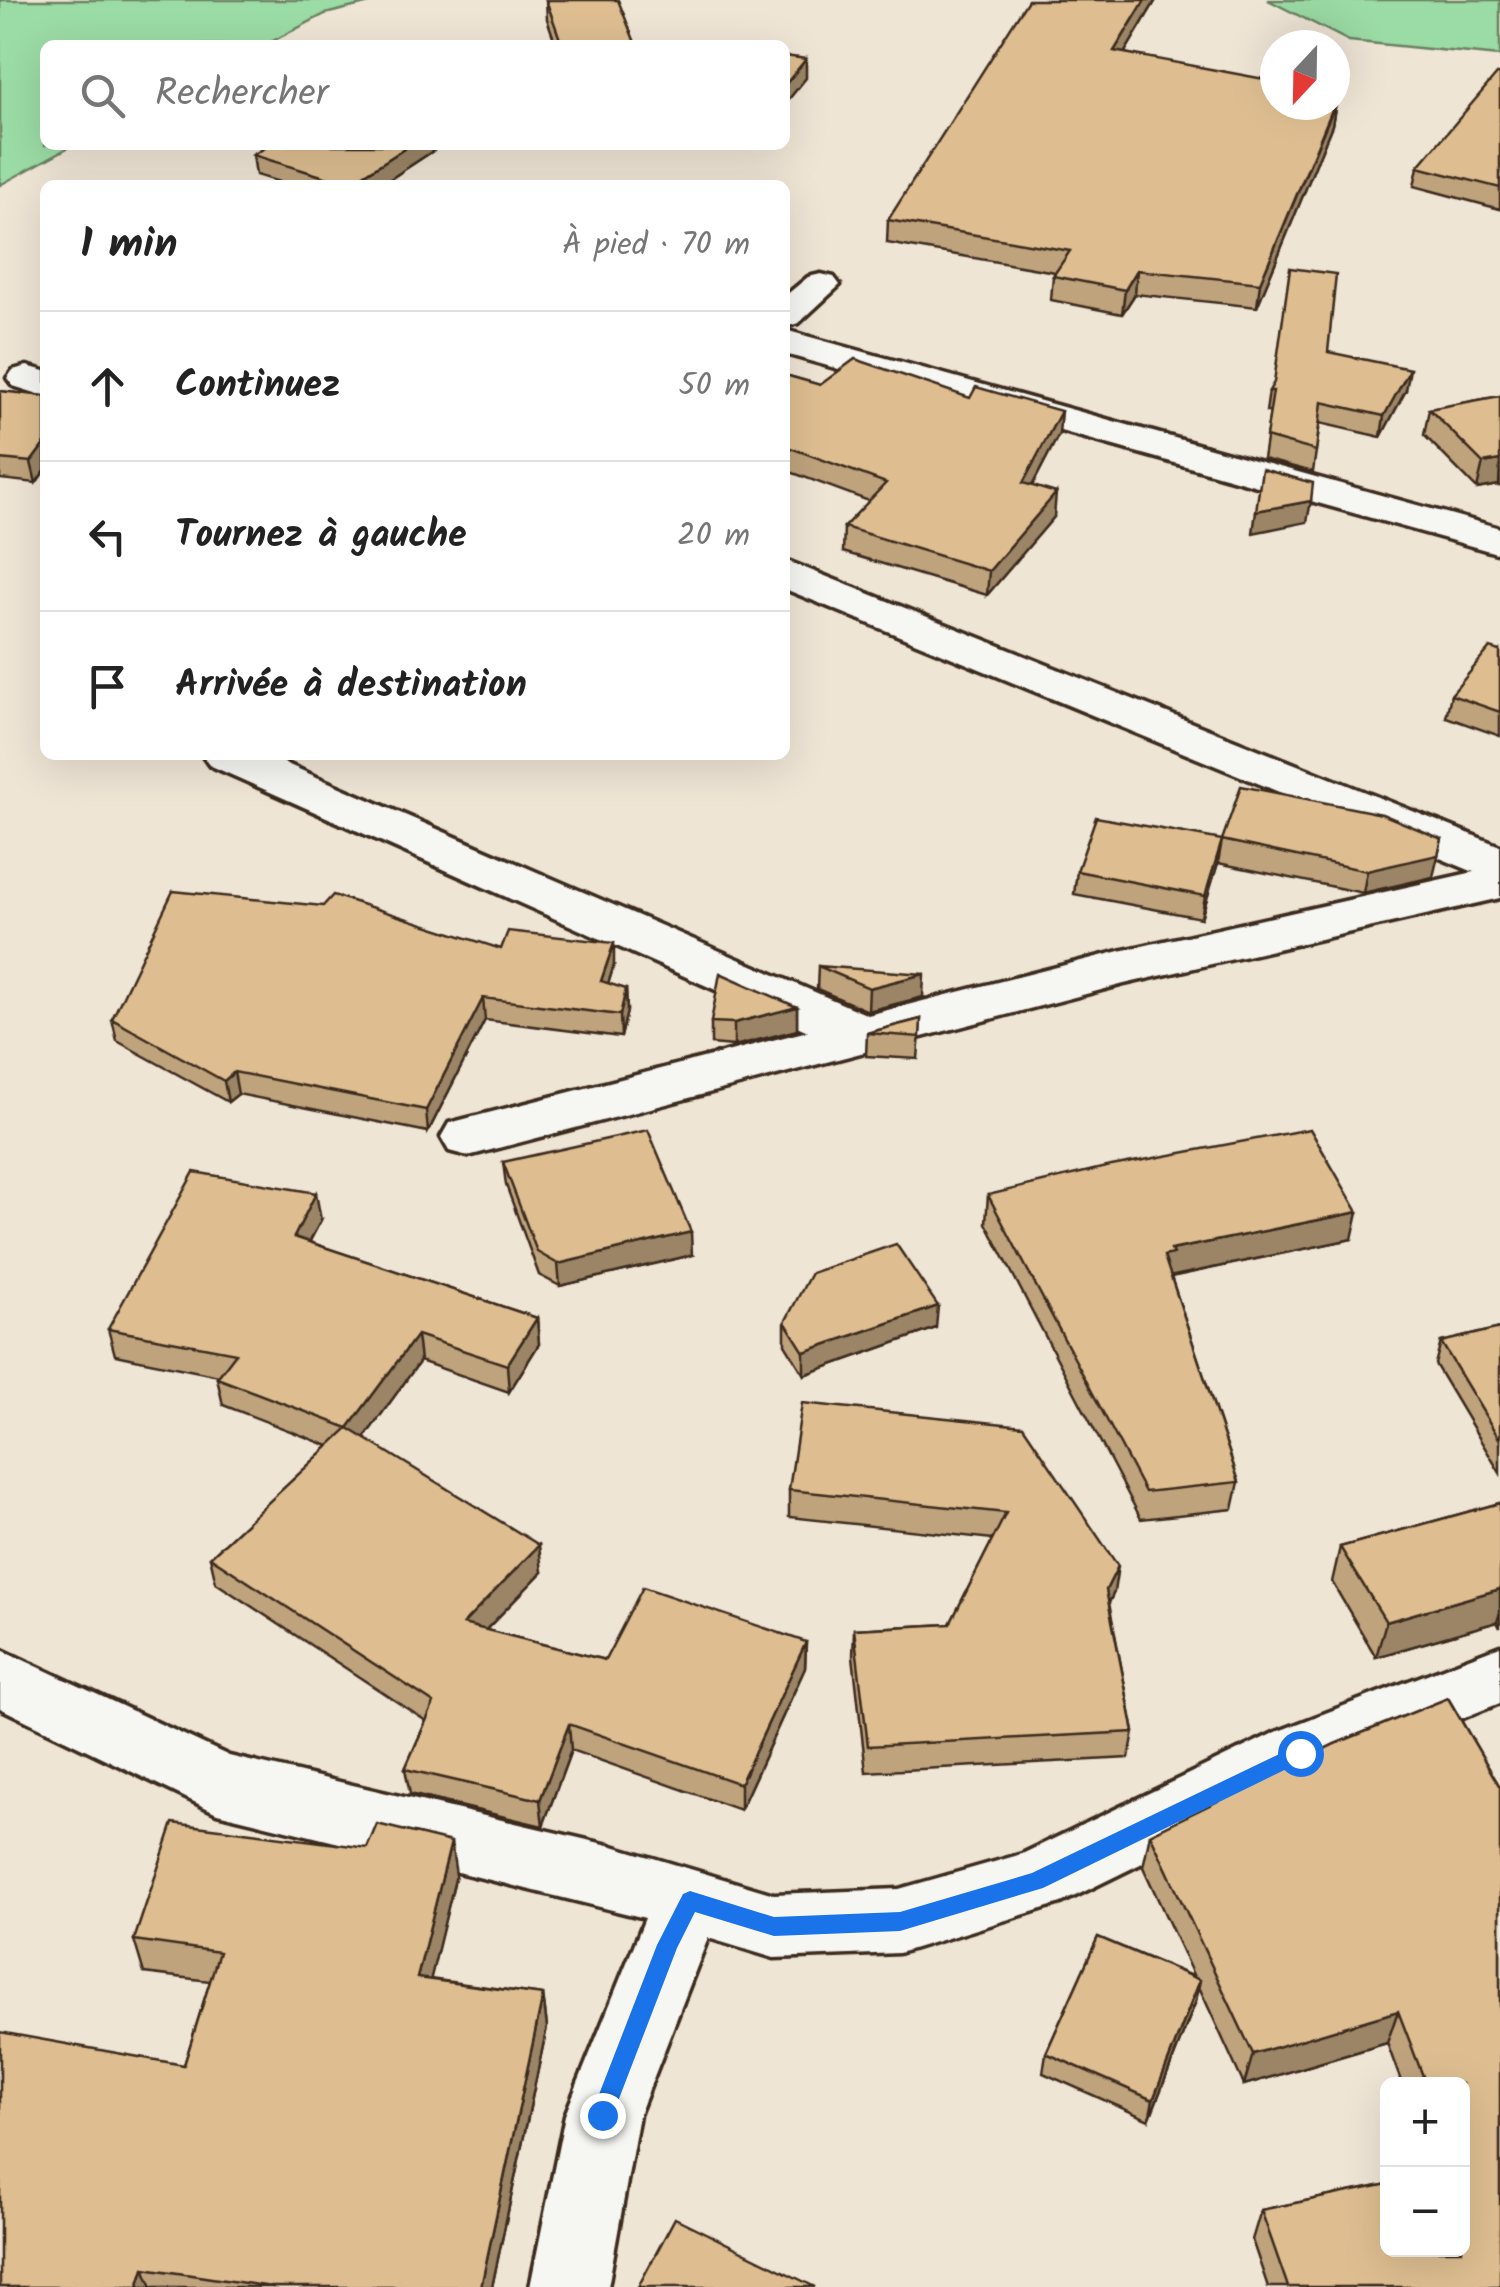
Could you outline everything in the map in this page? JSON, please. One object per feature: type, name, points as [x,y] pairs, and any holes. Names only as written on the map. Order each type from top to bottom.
[{"type":"street","points":[[790,311],[821,285]]},
{"type":"street","points":[[790,343],[1500,541]]},
{"type":"street","points":[[790,575],[1500,864]]},
{"type":"street","points":[[237,760],[863,1034]]},
{"type":"street","points":[[468,1137],[1124,967],[1500,882]]},
{"type":"street","points":[[0,1677],[218,1783],[613,1876],[774,1926],[900,1921],[1036,1881],[1300,1753],[1500,1674]]},
{"type":"street","points":[[569,2287],[602,2115],[668,1945],[690,1901]]},
{"type":"green space","points":[[0,0],[382,0],[325,14],[275,40],[40,40],[40,150],[64,150],[0,185]]},
{"type":"green space","points":[[1268,0],[1500,0],[1500,56],[1350,41],[1350,30],[1327,30]]},
{"type":"building","points":[[546,0],[618,0],[634,40],[560,40]]},
{"type":"building","points":[[1028,0],[1145,0],[1114,51],[1260,78],[1260,120],[1328,120],[1260,283],[1137,270],[1125,290],[1053,276],[1070,251],[888,220]]},
{"type":"building","points":[[790,57],[806,59],[790,79]]},
{"type":"building","points":[[1497,74],[1500,188],[1418,167]]},
{"type":"building","points":[[262,150],[402,150],[356,180],[326,180],[253,155]]},
{"type":"building","points":[[1290,268],[1336,274],[1328,352],[1410,369],[1384,416],[1322,402],[1316,451],[1266,437],[1273,391],[1269,391],[1274,382]]},
{"type":"building","points":[[855,359],[970,398],[976,387],[1061,411],[1023,483],[1056,493],[989,571],[844,527],[886,483],[790,448],[790,376],[820,385]]},
{"type":"building","points":[[0,391],[40,395],[40,450],[31,462],[0,459]]},
{"type":"building","points":[[1500,396],[1500,460],[1483,463],[1429,409]]},
{"type":"building","points":[[1262,469],[1313,483],[1311,501],[1256,511]]},
{"type":"building","points":[[1490,648],[1500,651],[1500,712],[1451,695]]},
{"type":"building","points":[[1241,786],[1382,814],[1442,839],[1438,855],[1367,871],[1222,840]]},
{"type":"building","points":[[1096,817],[1222,840],[1205,896],[1077,871]]},
{"type":"building","points":[[173,891],[323,906],[333,895],[501,949],[508,931],[614,943],[601,981],[626,989],[620,1015],[483,998],[426,1110],[234,1072],[224,1081],[112,1019]]},
{"type":"building","points":[[818,966],[924,974],[869,988]]},
{"type":"building","points":[[720,973],[797,1007],[734,1023],[711,1022]]},
{"type":"building","points":[[921,1019],[920,1037],[867,1033]]},
{"type":"building","points":[[1310,1129],[1358,1212],[1171,1250],[1173,1254],[1164,1256],[1239,1482],[1145,1492],[988,1195],[1106,1167]]},
{"type":"building","points":[[648,1130],[691,1232],[558,1264],[537,1252],[503,1162]]},
{"type":"building","points":[[194,1172],[316,1193],[294,1237],[537,1318],[507,1365],[417,1335],[348,1428],[217,1378],[236,1353],[108,1329]]},
{"type":"building","points":[[896,1244],[938,1306],[804,1352],[785,1322],[811,1273]]},
{"type":"building","points":[[1500,1328],[1500,1440],[1441,1342]]},
{"type":"building","points":[[802,1403],[1023,1426],[1118,1566],[1106,1590],[1134,1732],[868,1746],[854,1629],[950,1624],[1006,1513],[789,1490]]},
{"type":"building","points":[[348,1428],[539,1545],[463,1624],[605,1660],[643,1587],[806,1642],[740,1784],[569,1724],[540,1800],[405,1769],[434,1703],[210,1557]]},
{"type":"building","points":[[1500,1503],[1500,1589],[1386,1622],[1340,1547]]},
{"type":"building","points":[[1448,1698],[1500,1787],[1500,2287],[1288,2287],[1261,2210],[1380,2186],[1380,2257],[1470,2257],[1470,2077],[1423,2077],[1398,2011],[1253,2054],[1150,1834],[1335,1744]]},
{"type":"building","points":[[173,1823],[367,1848],[377,1824],[451,1842],[417,1978],[543,1995],[481,2287],[272,2287],[144,2268],[138,2287],[0,2287],[0,2032],[184,2065],[219,1952],[134,1940]]},
{"type":"building","points":[[1098,1937],[1200,1980],[1153,2100],[1046,2053]]},
{"type":"building","points":[[675,2218],[815,2287],[638,2287]]},
{"type":"route","points":[[602,2115],[668,1945],[690,1901],[774,1926],[900,1921],[1036,1881],[1300,1753]]}]
